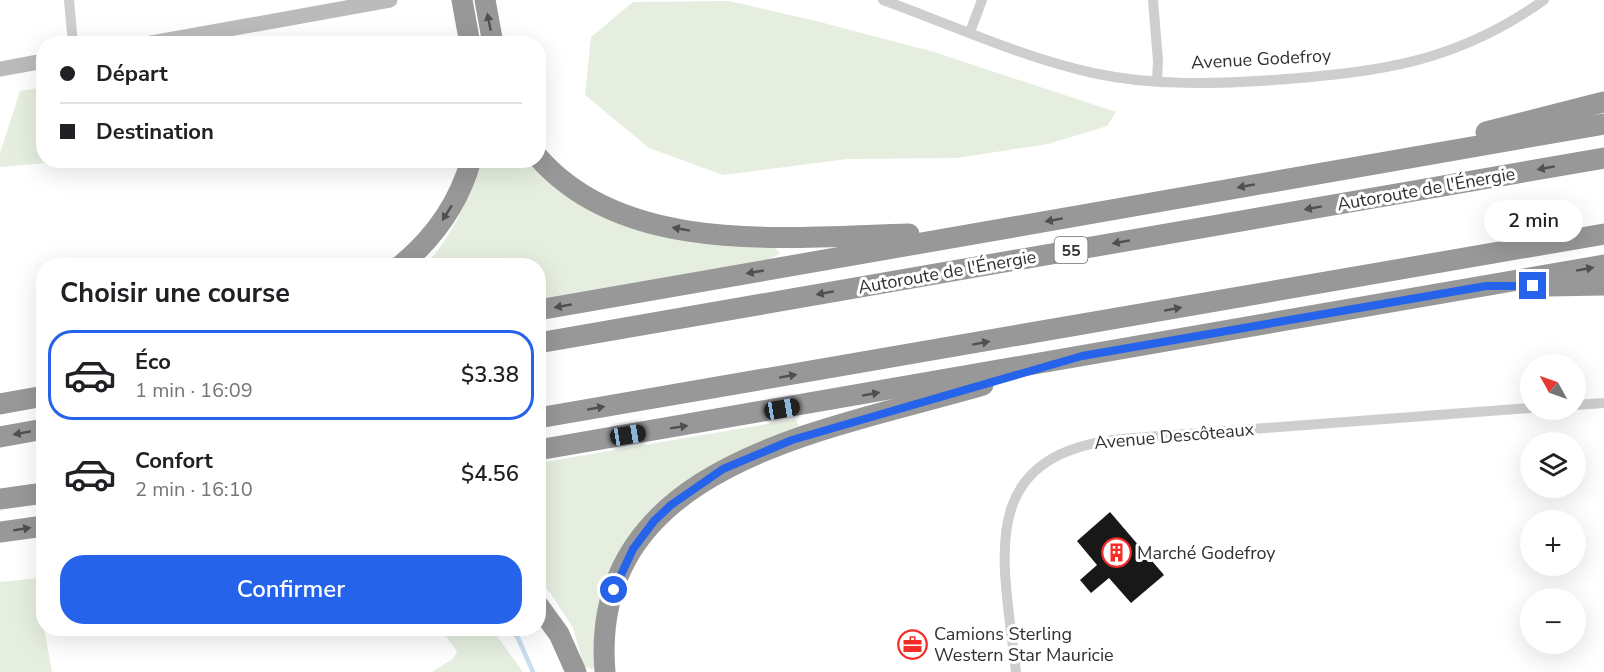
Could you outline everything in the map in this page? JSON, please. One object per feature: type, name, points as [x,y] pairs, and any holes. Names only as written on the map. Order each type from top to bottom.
[{"type":"highway","points":[[462,0],[469,36]]},
{"type":"highway","points":[[485,0],[492,36]]},
{"type":"highway","points":[[1345,169],[1604,102]]},
{"type":"highway","points":[[546,309],[1604,124]]},
{"type":"highway","name":"Autoroute de l'Énergie","points":[[546,342],[1604,158]]},
{"type":"highway","points":[[546,165],[559,177],[595,201],[637,218],[693,231],[779,237],[978,233]]},
{"type":"highway","points":[[408,258],[445,217],[468,168]]},
{"type":"highway","points":[[546,417],[1604,234]]},
{"type":"highway","points":[[546,449],[1604,265]]},
{"type":"highway","points":[[1486,286],[1604,285]]},
{"type":"highway","points":[[605,672],[606,620],[609,603],[622,569],[654,521],[700,483],[749,456],[809,434],[1082,356]]},
{"type":"highway","points":[[0,404],[36,397]]},
{"type":"highway","points":[[0,437],[36,430]]},
{"type":"highway","points":[[0,500],[36,494]]},
{"type":"highway","points":[[0,532],[36,527]]},
{"type":"highway","points":[[546,616],[559,634],[576,672]]},
{"type":"street","points":[[69,0],[72,36]]},
{"type":"street","points":[[190,36],[390,0]]},
{"type":"street","name":"Avenue Godefroy","points":[[883,0],[1031,55],[1085,71],[1119,78],[1203,83],[1250,82],[1344,74],[1404,65],[1438,56],[1477,40],[1544,0]]},
{"type":"street","points":[[970,32],[982,0]]},
{"type":"street","points":[[1153,0],[1158,61],[1156,81]]},
{"type":"street","points":[[0,69],[36,63]]},
{"type":"street","points":[[1586,404],[1604,403]]},
{"type":"street","name":"Avenue Descôteaux","points":[[1016,672],[1005,550],[1007,519],[1026,482],[1044,463],[1059,453],[1084,444],[1130,438],[1520,409]]},
{"type":"green space","points":[[729,1],[934,52],[1116,112],[1107,126],[1048,144],[957,158],[847,159],[723,175],[649,148],[585,95],[591,37],[633,2]]},
{"type":"green space","points":[[36,88],[36,164],[0,167],[0,153],[20,91]]},
{"type":"green space","points":[[478,168],[534,168],[557,190],[592,212],[627,226],[775,247],[780,254],[767,260],[546,299],[546,258],[432,258],[459,216]]},
{"type":"green space","points":[[796,419],[799,426],[748,447],[694,476],[668,495],[641,526],[596,667],[592,669],[584,666],[573,628],[546,589],[546,462]]},
{"type":"green space","points":[[36,578],[36,636],[45,636],[52,672],[0,672],[0,582]]},
{"type":"green space","points":[[446,636],[497,636],[523,672],[432,672],[454,658],[457,651]]},
{"type":"building","name":"Marché Godefroy","points":[[1110,512],[1164,575],[1131,603],[1109,578],[1091,593],[1080,580],[1097,565],[1077,541]]},
{"type":"waterway","points":[[516,636],[533,672]]},
{"type":"place","name":"Marché Godefroy","points":[[1116,553]]},
{"type":"place","name":"Camions Sterling Western Star Mauricie","points":[[913,644]]},
{"type":"route","points":[[614,590],[627,559],[640,540],[654,521],[680,497],[710,476],[735,463],[763,450],[809,434],[843,423],[918,405],[1082,356],[1486,286],[1533,286]]}]
